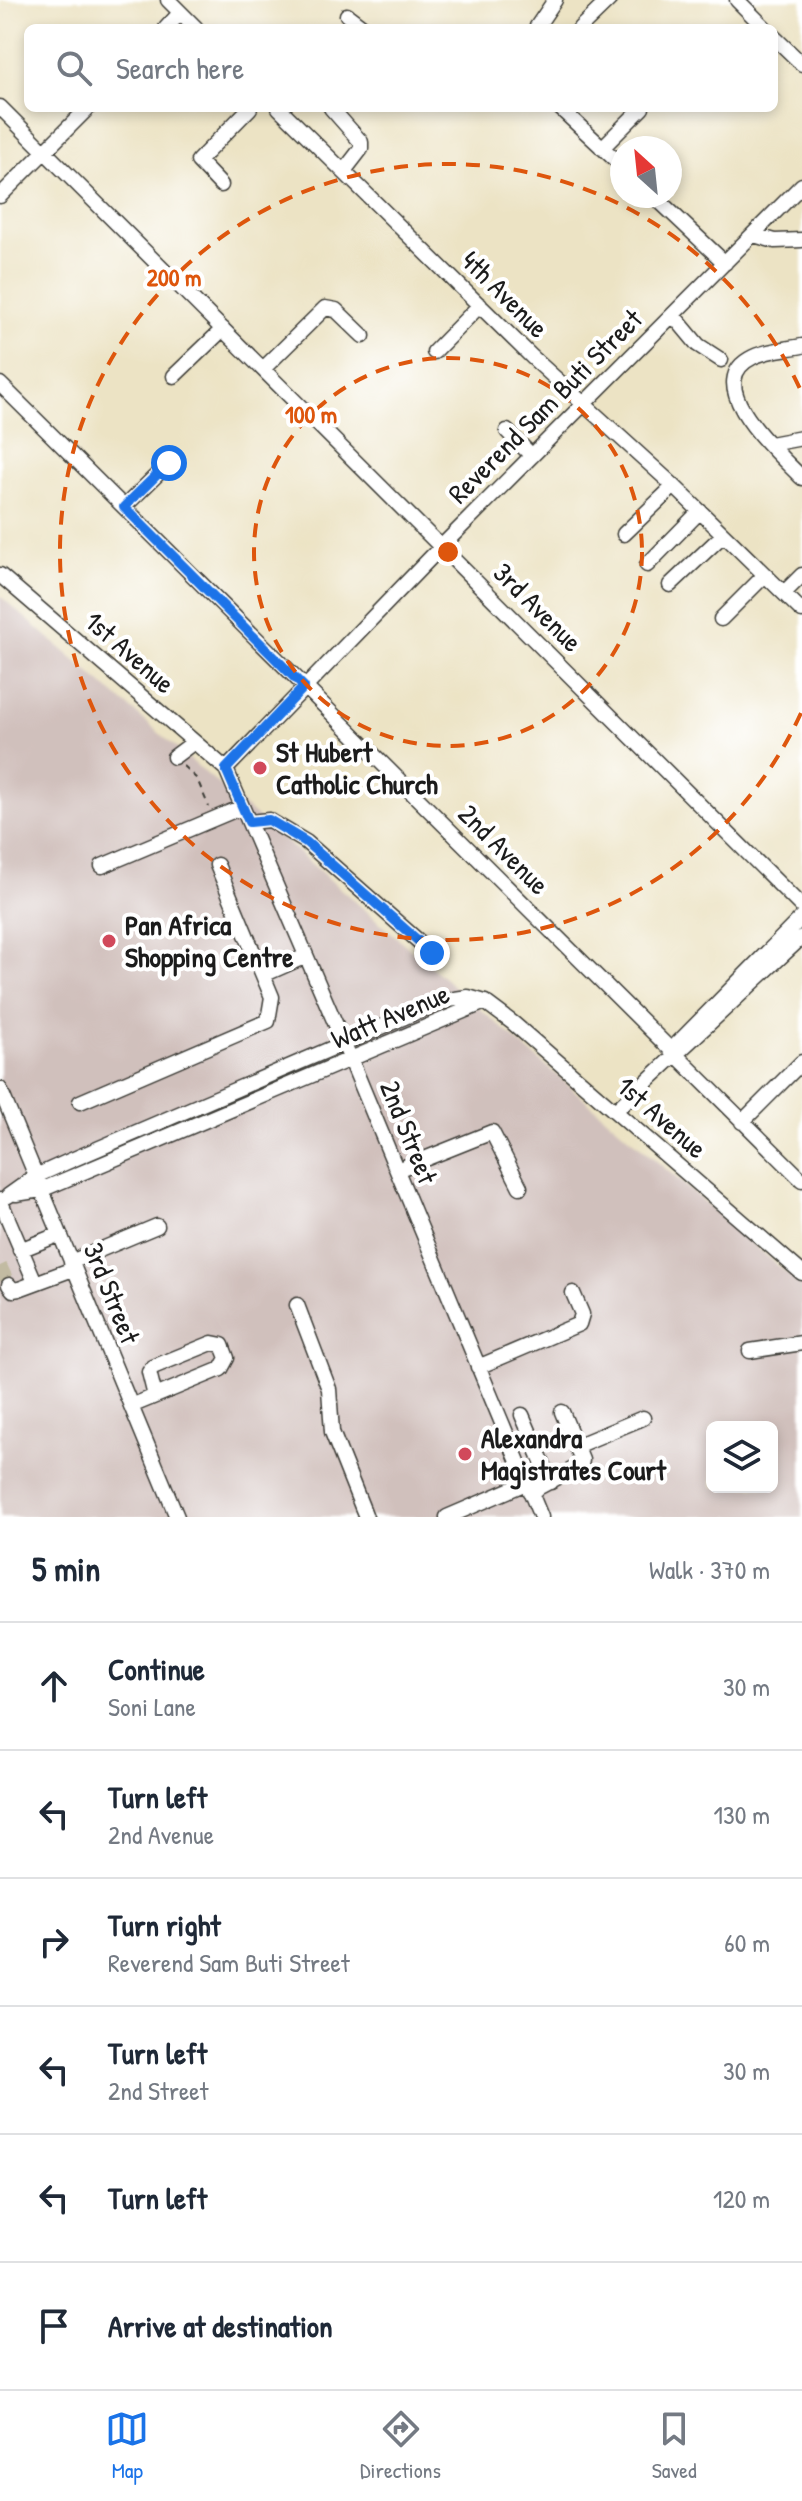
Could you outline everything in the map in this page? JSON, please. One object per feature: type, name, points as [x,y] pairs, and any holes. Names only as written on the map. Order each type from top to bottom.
[{"type":"street","points":[[168,0],[192,24]]},
{"type":"street","points":[[539,24],[555,0]]},
{"type":"street","points":[[584,24],[609,0]]},
{"type":"street","points":[[737,0],[761,24]]},
{"type":"street","points":[[170,24],[180,13]]},
{"type":"street","points":[[347,15],[359,24]]},
{"type":"street","points":[[778,41],[802,64]]},
{"type":"street","name":"3rd Avenue","points":[[0,107],[802,907]]},
{"type":"street","points":[[0,196],[84,112]]},
{"type":"street","points":[[221,185],[198,161],[246,112]]},
{"type":"street","name":"4th Avenue","points":[[283,112],[584,406],[674,486],[802,611]]},
{"type":"street","points":[[335,112],[361,142],[361,149],[344,171]]},
{"type":"street","points":[[564,112],[610,155]]},
{"type":"street","points":[[602,148],[638,112]]},
{"type":"street","name":"Reverend Sam Buti Street","points":[[226,769],[441,547],[802,185]]},
{"type":"street","points":[[667,208],[725,263]]},
{"type":"street","points":[[754,235],[775,241],[802,240]]},
{"type":"street","points":[[434,352],[480,305]]},
{"type":"street","points":[[263,369],[325,308],[336,310],[363,336]]},
{"type":"street","points":[[673,315],[698,345],[721,360]]},
{"type":"street","points":[[174,376],[223,329]]},
{"type":"street","points":[[802,346],[750,358],[737,374],[736,396],[742,412],[802,478]]},
{"type":"street","name":"2nd Avenue","points":[[0,384],[802,1180]]},
{"type":"street","points":[[507,431],[532,456]]},
{"type":"street","points":[[770,444],[802,438]]},
{"type":"street","points":[[124,507],[169,463]]},
{"type":"street","points":[[624,534],[674,486]]},
{"type":"street","points":[[647,565],[700,511]]},
{"type":"street","points":[[670,585],[723,535]]},
{"type":"street","name":"1st Avenue","points":[[0,575],[226,769]]},
{"type":"street","points":[[721,619],[765,575]]},
{"type":"street","points":[[784,593],[802,575]]},
{"type":"street","points":[[174,757],[194,742]]},
{"type":"street","name":"2nd Street","points":[[226,769],[541,1517]]},
{"type":"street","points":[[102,866],[242,807]]},
{"type":"street","points":[[249,822],[269,820],[306,842],[432,953]]},
{"type":"street","points":[[80,1102],[268,1021],[272,997],[217,865]]},
{"type":"street","points":[[615,1111],[802,917]]},
{"type":"street","points":[[673,1054],[802,937]]},
{"type":"street","points":[[263,975],[306,956]]},
{"type":"street","name":"Watt Avenue","points":[[39,1183],[342,1041],[456,997],[485,1002]]},
{"type":"street","name":"1st Avenue","points":[[485,1002],[802,1273]]},
{"type":"street","name":"Watt Avenue","points":[[3,1198],[351,1060],[485,1002]]},
{"type":"street","points":[[742,1122],[802,1062]]},
{"type":"street","name":"3rd Street","points":[[0,1089],[177,1517]]},
{"type":"street","points":[[397,1170],[492,1132],[520,1187]]},
{"type":"street","points":[[3,1198],[20,1250],[35,1282]]},
{"type":"street","points":[[9,1285],[13,1290],[35,1282],[157,1226]]},
{"type":"street","points":[[20,1250],[60,1234]]},
{"type":"street","points":[[478,1367],[579,1324],[582,1314],[573,1293]]},
{"type":"street","points":[[297,1305],[329,1389],[332,1432],[366,1517]]},
{"type":"street","points":[[131,1406],[221,1369],[227,1358],[222,1345],[212,1343],[153,1367],[149,1379],[155,1396]]},
{"type":"street","points":[[750,1351],[802,1343]]},
{"type":"street","points":[[447,1517],[528,1487],[551,1482],[581,1465],[562,1412]]},
{"type":"street","points":[[522,1415],[551,1482]]},
{"type":"street","points":[[576,1446],[643,1418]]},
{"type":"path","points":[[174,757],[197,779],[213,819]]},
{"type":"shaded area","points":[[0,596],[802,1286],[802,1517],[0,1517]]},
{"type":"tunnel","points":[[0,1266],[9,1285]]},
{"type":"place","name":"St Hubert Catholic Church","points":[[260,768]]},
{"type":"place","name":"Pan Africa Shopping Centre","points":[[109,941]]},
{"type":"place","name":"Alexandra Magistrates Court","points":[[465,1454]]},
{"type":"route","points":[[169,463],[124,507],[304,687],[226,769],[249,822],[269,820],[306,842],[432,953]]}]
